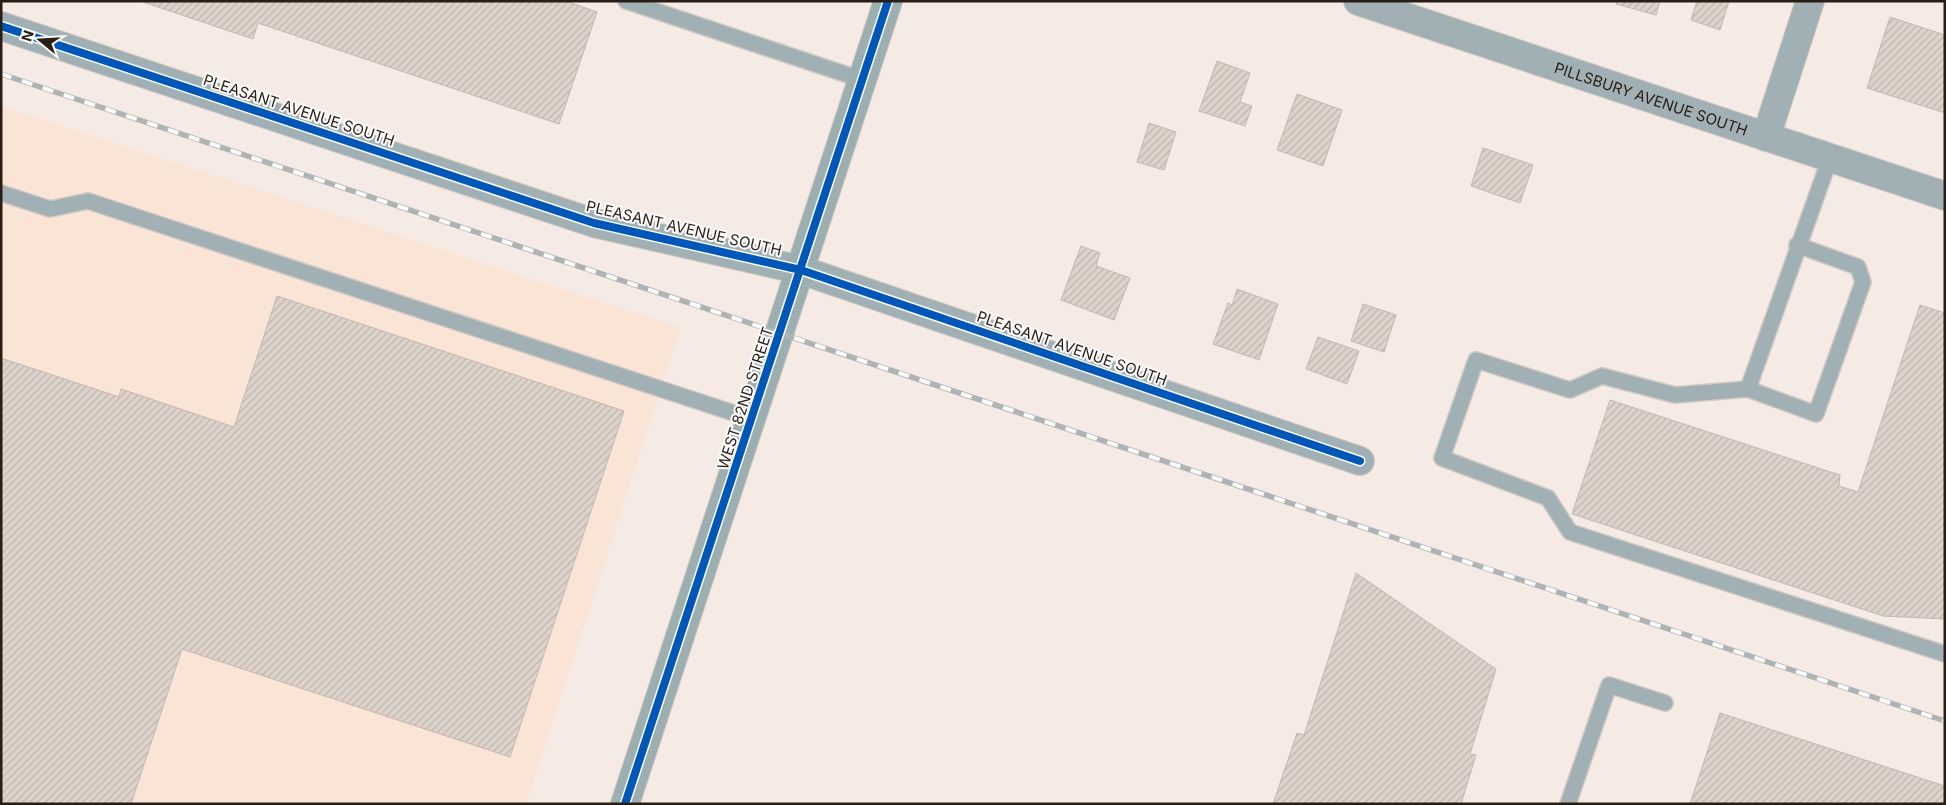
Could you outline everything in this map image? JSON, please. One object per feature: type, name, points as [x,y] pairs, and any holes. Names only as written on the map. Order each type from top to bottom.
[{"type":"street","name":"WEST 82ND STREET","points":[[629,803],[888,1]]},
{"type":"street","name":"PILLSBURY AVENUE SOUTH","points":[[1358,1],[1945,196]]},
{"type":"street","points":[[1766,137],[1810,1]]},
{"type":"street","name":"PLEASANT AVENUE SOUTH","points":[[1,26],[594,223],[801,270],[1360,461]]},
{"type":"lane","points":[[626,1],[863,80]]},
{"type":"lane","points":[[1748,389],[1797,245],[1830,158]]},
{"type":"lane","points":[[1,193],[50,209],[88,201],[752,419]]},
{"type":"lane","points":[[1797,245],[1858,266],[1863,282],[1816,414],[1748,389],[1676,396],[1602,376],[1570,390],[1476,360],[1442,458],[1548,498],[1570,532],[1945,654]]},
{"type":"lane","points":[[1568,804],[1609,685],[1665,703]]},
{"type":"shaded area","points":[[1,106],[681,328],[526,804],[1,804]]},
{"type":"building","points":[[140,1],[566,1],[597,12],[559,124],[258,23],[253,39]]},
{"type":"building","points":[[1617,1],[1660,1],[1656,15],[1616,4]]},
{"type":"building","points":[[1697,1],[1729,1],[1720,30],[1691,20]]},
{"type":"building","points":[[1890,17],[1945,35],[1945,113],[1867,88]]},
{"type":"building","points":[[1217,61],[1250,73],[1240,102],[1252,106],[1245,126],[1199,111]]},
{"type":"building","points":[[1297,94],[1342,110],[1323,166],[1277,150]]},
{"type":"building","points":[[1149,123],[1176,132],[1164,170],[1137,162]]},
{"type":"building","points":[[1483,148],[1533,165],[1520,203],[1471,186]]},
{"type":"building","points":[[1081,246],[1100,253],[1096,266],[1130,278],[1114,320],[1061,300]]},
{"type":"building","points":[[1237,289],[1278,304],[1259,360],[1213,344],[1228,303],[1232,305]]},
{"type":"building","points":[[277,296],[624,411],[510,757],[182,649],[131,804],[1,804],[1,358],[119,397],[121,389],[234,427]]},
{"type":"building","points":[[1363,304],[1396,315],[1384,352],[1351,341]]},
{"type":"building","points":[[1920,305],[1945,313],[1945,619],[1883,616],[1572,514],[1610,400],[1840,475],[1839,486],[1858,492]]},
{"type":"building","points":[[1318,337],[1359,351],[1347,384],[1306,369]]},
{"type":"building","points":[[1356,573],[1496,669],[1470,754],[1476,755],[1461,804],[1273,804],[1297,733],[1304,735]]},
{"type":"building","points":[[1720,713],[1945,786],[1945,804],[1690,804]]},
{"type":"railway","points":[[1,74],[1945,721]]},
{"type":"cycle path","points":[[625,804],[888,1]]},
{"type":"cycle path","points":[[1,26],[594,223],[801,270],[1360,461]]}]
